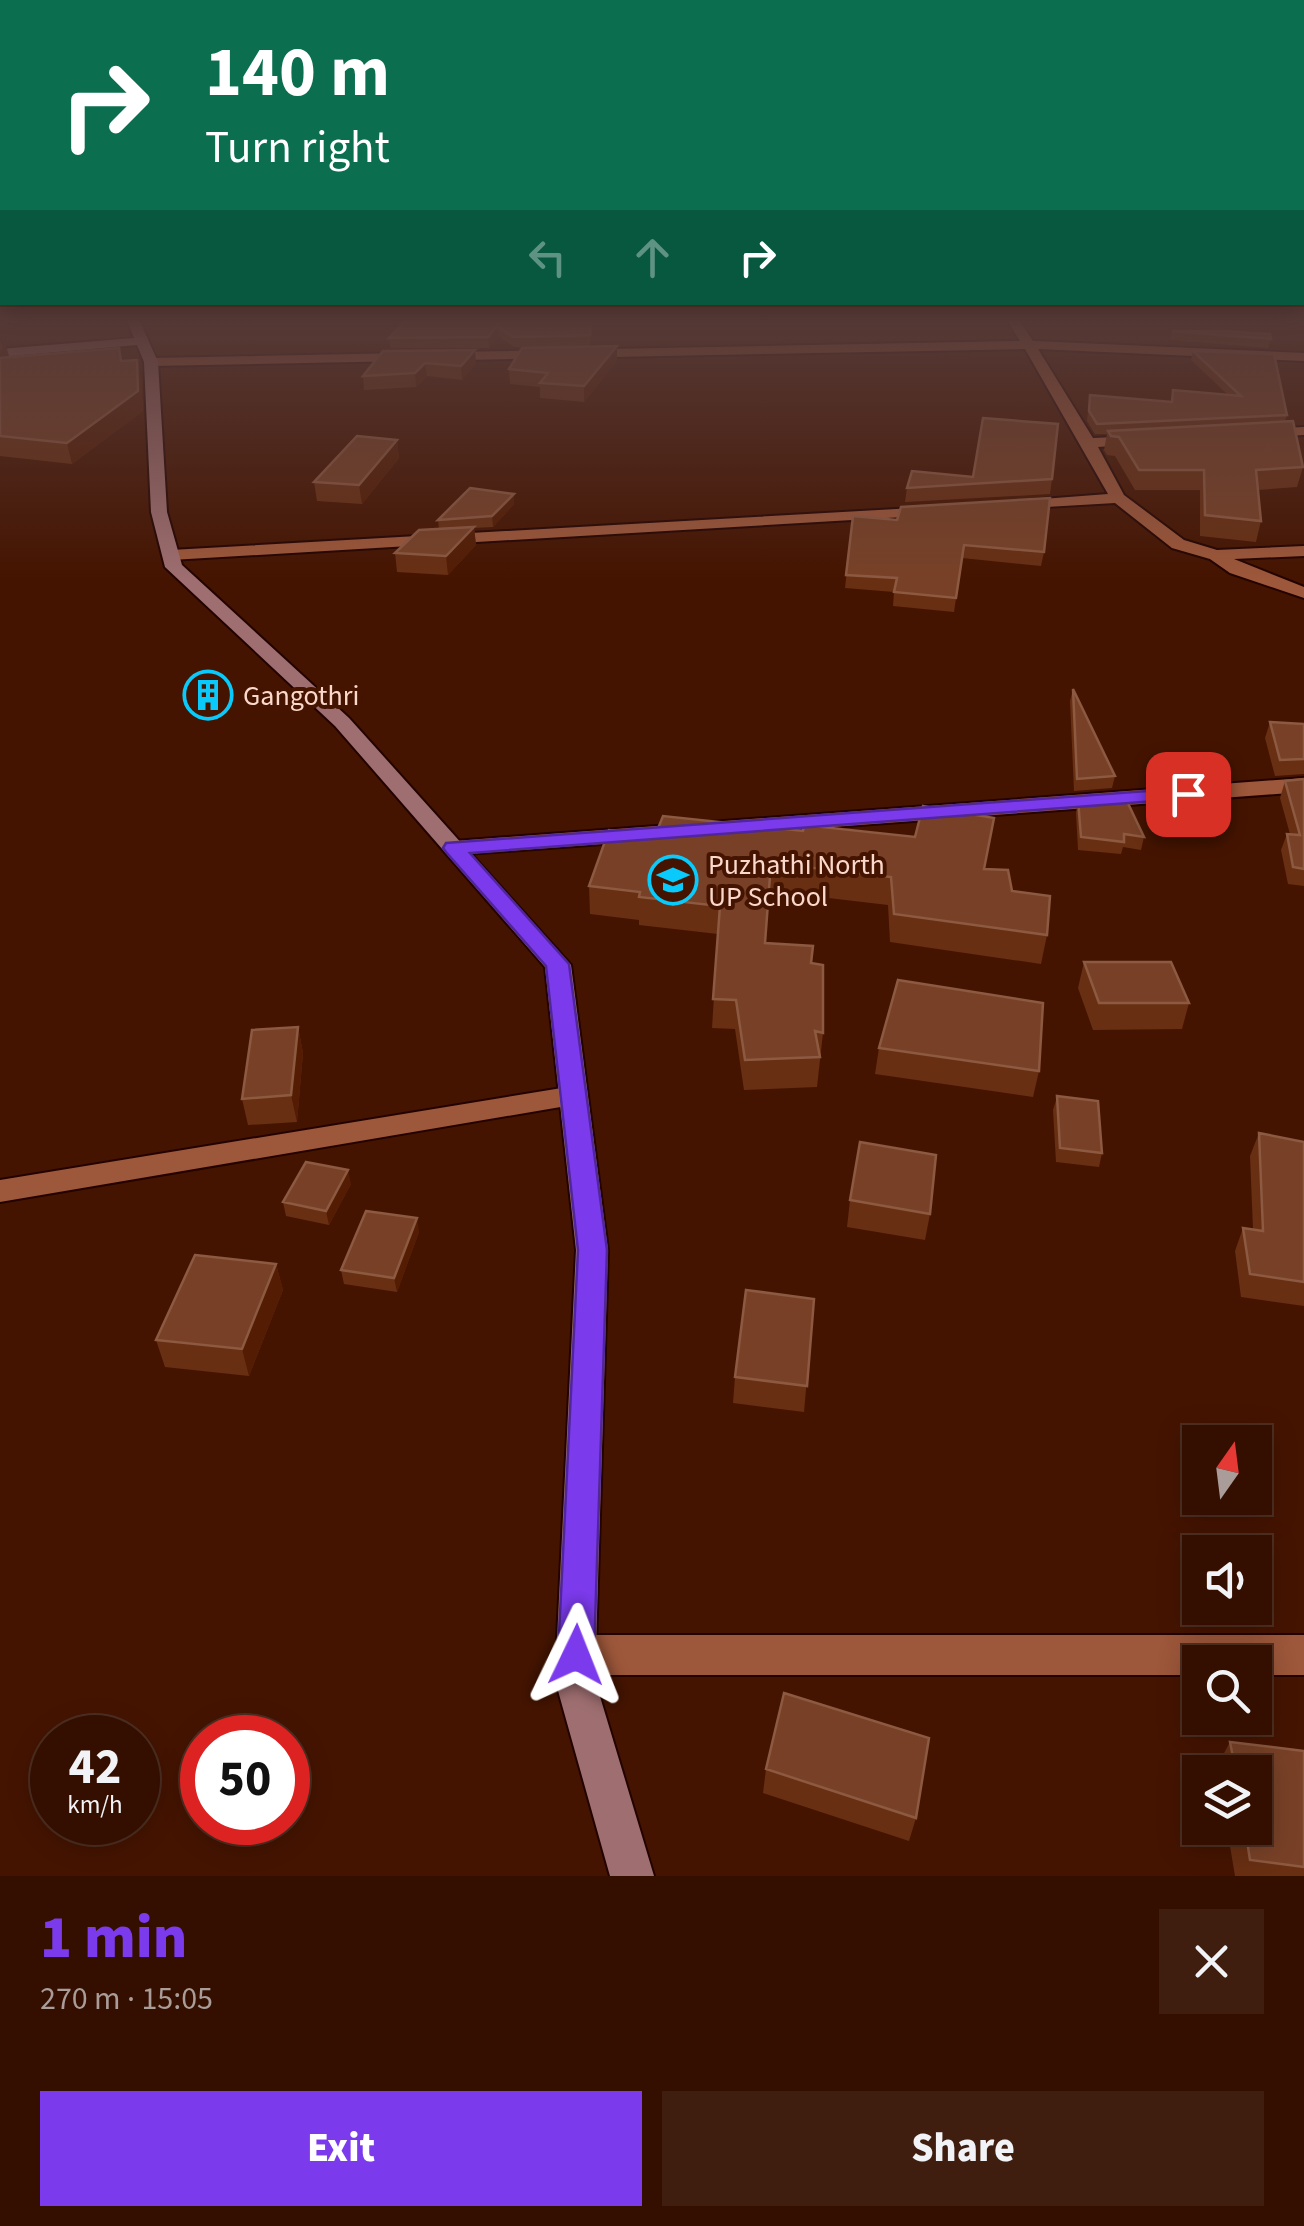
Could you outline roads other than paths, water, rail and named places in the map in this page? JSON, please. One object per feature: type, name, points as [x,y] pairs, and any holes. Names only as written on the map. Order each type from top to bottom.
[{"type":"main road","points":[[148,405],[159,512],[174,567],[342,722],[558,964],[592,1250],[575,1680],[632,1876]]},
{"type":"street","points":[[1064,405],[1118,498],[1178,544],[1216,555],[1304,552]]},
{"type":"street","points":[[1254,433],[1304,431]]},
{"type":"street","points":[[1088,443],[1161,438]]},
{"type":"street","points":[[992,508],[1118,498]]},
{"type":"street","points":[[171,555],[956,510]]},
{"type":"street","points":[[1216,555],[1236,570],[1304,593]]},
{"type":"street","points":[[454,848],[1304,786]]},
{"type":"street","points":[[0,1191],[574,1096]]},
{"type":"street","points":[[576,1655],[1304,1655]]},
{"type":"place","name":"Gangothri","points":[[208,695]]},
{"type":"place","name":"Puzhathi North UP School","points":[[673,880]]}]
